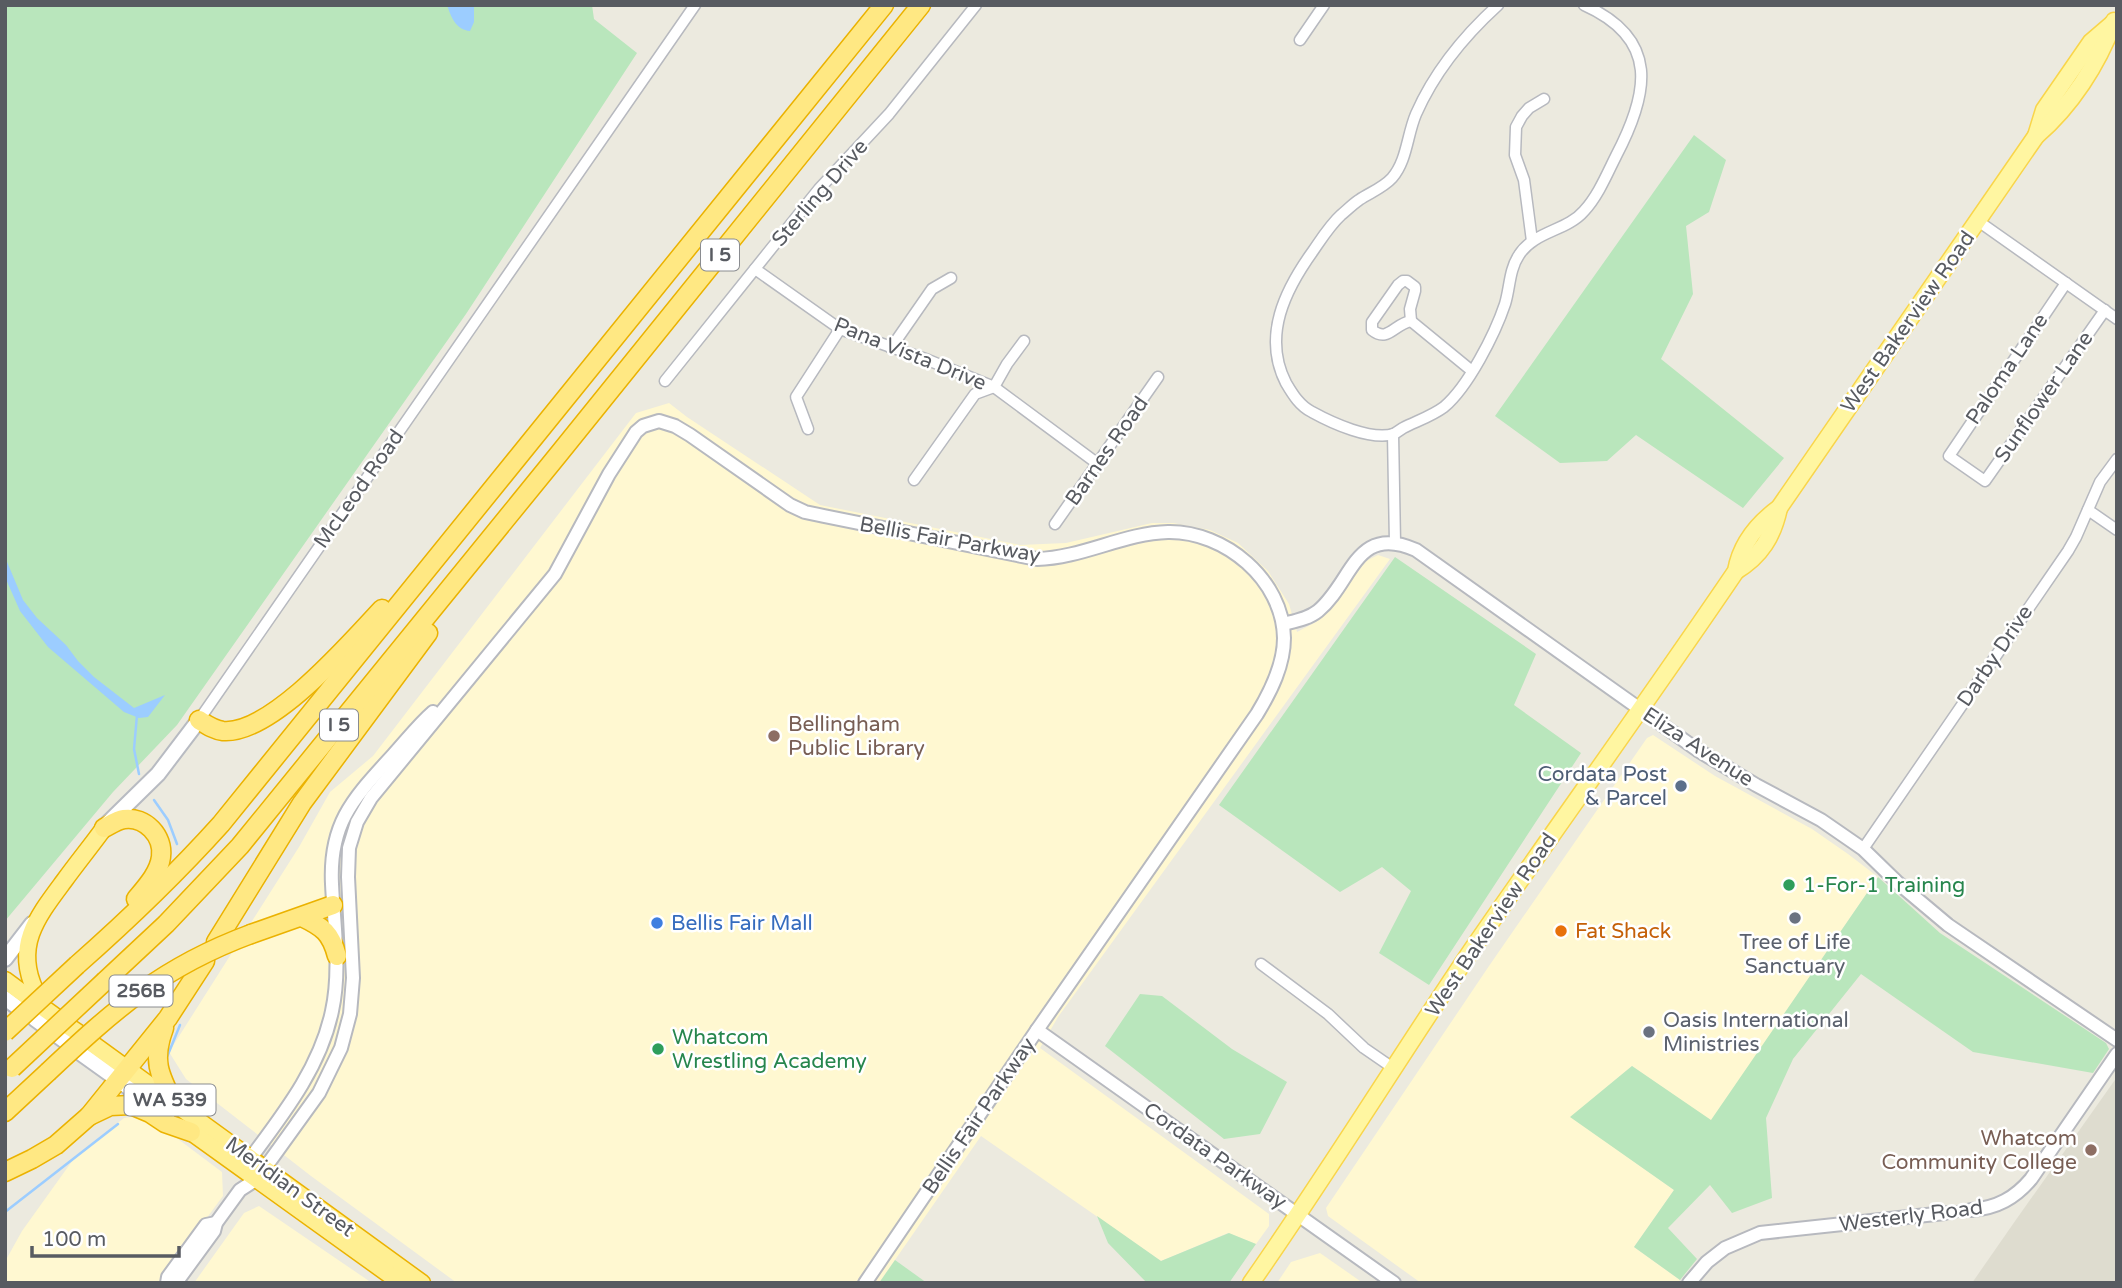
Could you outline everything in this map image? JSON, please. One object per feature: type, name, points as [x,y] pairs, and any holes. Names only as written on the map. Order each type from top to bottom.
[{"type":"highway","points":[[787,125],[871,5]]},
{"type":"highway","name":"I 5","points":[[5,1032],[147,901],[221,824],[884,5]]},
{"type":"highway","name":"I 5","points":[[9,1071],[166,924],[240,846],[921,5]]},
{"type":"highway","points":[[882,55],[927,5]]},
{"type":"highway","points":[[216,942],[321,776],[558,455]]},
{"type":"highway","points":[[199,720],[220,730],[233,730],[256,724],[282,707],[312,681],[377,614],[493,488]]},
{"type":"highway","points":[[77,965],[150,882],[161,857],[159,841],[150,827],[142,822],[126,819],[104,828]]},
{"type":"highway","name":"McLeod Road","points":[[36,919],[104,828]]},
{"type":"highway","name":"256B","points":[[5,1112],[111,1014],[150,984],[193,958],[302,917],[338,899]]},
{"type":"highway","points":[[302,917],[329,936],[337,956]]},
{"type":"highway","points":[[5,980],[21,998],[30,979],[27,951],[36,919]]},
{"type":"highway","points":[[5,1172],[56,1145],[89,1116],[168,1018],[205,961]]},
{"type":"highway","points":[[168,1018],[159,1040],[157,1058],[160,1077],[173,1102]]},
{"type":"highway","name":"Meridian Street","points":[[61,1028],[122,1073],[173,1102],[246,1163],[403,1282]]},
{"type":"highway","points":[[89,1116],[110,1106],[131,1105],[165,1123],[191,1132]]},
{"type":"highway","name":"Meridian Street","points":[[191,1132],[246,1163]]},
{"type":"highway","name":"Meridian Street","points":[[261,1174],[422,1283]]},
{"type":"main road","name":"West Bakerview Road","points":[[1251,1283],[1393,1068],[1640,709],[1736,571],[1752,562],[1774,529],[1779,508],[2036,136],[2057,119],[2104,50],[2115,20]]},
{"type":"main road","name":"McLeod Road","points":[[104,828],[158,774],[199,720]]},
{"type":"main road","name":"McLeod Road","points":[[5,959],[36,919]]},
{"type":"main road","name":"Meridian Street","points":[[122,1073],[191,1132]]},
{"type":"street","name":"McLeod Road","points":[[199,720],[695,5]]},
{"type":"street","name":"Sterling Drive","points":[[665,381],[819,189],[889,114],[976,5]]},
{"type":"street","points":[[1300,40],[1324,5]]},
{"type":"street","points":[[1498,5],[1479,23],[1427,92],[1411,127],[1402,160],[1392,178],[1357,201],[1339,217],[1302,266],[1280,307],[1275,344],[1278,361],[1293,395],[1305,409],[1328,421],[1356,431],[1392,434],[1444,407],[1462,388],[1490,339],[1506,302],[1510,275],[1519,254],[1532,241],[1584,212],[1604,181],[1625,139],[1641,97],[1643,76],[1637,50],[1618,27],[1602,14],[1584,5]]},
{"type":"street","points":[[1532,241],[1524,180],[1515,155],[1516,127],[1529,108],[1544,99]]},
{"type":"street","points":[[1978,221],[2117,319]]},
{"type":"street","name":"Pana Vista Drive","points":[[755,269],[840,330],[928,360],[994,387],[1098,464]]},
{"type":"street","points":[[891,348],[932,289],[951,278]]},
{"type":"street","points":[[1411,321],[1381,336],[1372,330],[1371,326],[1398,285],[1407,281],[1415,287],[1410,309],[1411,321],[1472,371]]},
{"type":"street","name":"Paloma Lane","points":[[1949,456],[2066,283]]},
{"type":"street","name":"Sunflower Lane","points":[[1949,456],[1986,481],[2105,310]]},
{"type":"street","points":[[808,429],[796,397],[840,330]]},
{"type":"street","points":[[914,480],[975,394],[994,387],[1006,364],[1024,341]]},
{"type":"street","name":"Barnes Road","points":[[1055,524],[1158,377]]},
{"type":"street","name":"Bellis Fair Parkway","points":[[338,899],[349,890],[349,848],[357,822],[371,798],[555,574],[609,474],[636,432],[643,426],[659,421],[675,426],[775,496],[805,512],[1037,559],[1059,557],[1168,532],[1217,542],[1237,554],[1263,581],[1283,624],[1281,657],[1270,692],[865,1283]]},
{"type":"street","points":[[1283,624],[1307,618],[1318,611],[1358,557],[1367,549],[1377,544],[1395,543],[1392,434]]},
{"type":"street","name":"Darby Drive","points":[[1863,849],[2068,551],[2101,482],[2117,459]]},
{"type":"street","points":[[2088,510],[2117,530]]},
{"type":"street","name":"Eliza Avenue","points":[[1395,543],[1424,556],[1713,760],[1821,820],[1863,849],[1948,925],[2117,1040]]},
{"type":"street","name":"Bellis Fair Parkway","points":[[240,1190],[246,1163],[289,1105],[305,1078],[323,1042],[332,1011],[338,899],[335,837],[347,810],[360,792],[427,717],[457,692]]},
{"type":"street","name":"Bellis Fair Parkway","points":[[240,1190],[261,1174],[319,1093],[341,1048],[352,994],[338,899]]},
{"type":"street","points":[[1261,964],[1328,1014],[1364,1048],[1393,1068]]},
{"type":"street","name":"Cordata Parkway","points":[[1037,1030],[1394,1283]]},
{"type":"street","name":"Westerly Road","points":[[1689,1283],[1707,1262],[1725,1248],[1760,1233],[1986,1209],[2007,1201],[2019,1194],[2031,1179],[2117,1054]]},
{"type":"street","points":[[176,1283],[240,1190]]},
{"type":"street","points":[[167,1283],[168,1277],[205,1225],[216,1223]]},
{"type":"shaded area","name":"Bellis Fair Mall","points":[[669,403],[820,505],[1020,545],[1066,543],[1152,523],[1173,523],[1210,530],[1238,543],[1268,571],[1289,604],[1297,632],[1316,622],[1330,609],[1366,561],[1378,555],[1390,559],[1058,1017],[1040,1048],[1269,1214],[1269,1226],[1256,1244],[1228,1233],[1161,1261],[981,1136],[879,1283],[457,1283],[311,1176],[186,1079],[169,1052],[299,847],[330,792],[373,756],[636,413]]},
{"type":"shaded area","points":[[1653,735],[1715,776],[1812,829],[1878,877],[1711,1121],[1632,1066],[1571,1117],[1674,1190],[1634,1247],[1680,1280],[1678,1283],[1421,1283],[1328,1216],[1326,1208],[1489,966],[1647,738]]},
{"type":"shaded area","name":"Whatcom Community College","points":[[2117,1077],[2117,1283],[1972,1283],[2013,1224]]},
{"type":"shaded area","points":[[136,1116],[162,1127],[222,1172],[223,1196],[159,1283],[5,1283],[5,1257],[7,1258],[22,1231],[75,1157],[124,1118]]},
{"type":"shaded area","points":[[259,1206],[372,1283],[194,1283],[244,1213]]},
{"type":"shaded area","points":[[1320,1253],[1363,1283],[1277,1283],[1291,1262]]},
{"type":"green space","points":[[5,5],[592,5],[594,19],[637,53],[466,314],[177,725],[113,792],[5,921]]},
{"type":"green space","points":[[1694,135],[1726,160],[1709,212],[1686,226],[1693,294],[1661,359],[1784,458],[1743,508],[1636,435],[1607,461],[1560,463],[1495,416]]},
{"type":"green space","points":[[1395,557],[1536,654],[1514,705],[1581,753],[1429,985],[1379,953],[1411,891],[1382,867],[1340,892],[1219,805]]},
{"type":"green space","points":[[1878,877],[1940,933],[2106,1043],[2109,1049],[2093,1073],[1973,1052],[1861,974],[1793,1059],[1766,1118],[1772,1198],[1732,1213],[1710,1185],[1668,1228],[1697,1259],[1680,1280],[1634,1247],[1674,1190],[1570,1117],[1632,1066],[1711,1120]]},
{"type":"green space","points":[[1140,994],[1162,996],[1232,1049],[1287,1082],[1260,1134],[1224,1139],[1105,1046]]},
{"type":"green space","points":[[1097,1216],[1161,1261],[1229,1233],[1256,1244],[1229,1283],[1147,1283],[1108,1243]]},
{"type":"green space","points":[[895,1260],[927,1283],[879,1283]]},
{"type":"water","points":[[447,5],[474,5],[474,22],[470,31],[458,25]]},
{"type":"water","points":[[5,557],[23,600],[94,677],[134,708],[165,695],[148,717],[139,718],[124,712],[48,647],[20,611],[5,577]]},
{"type":"waterway","points":[[137,715],[134,749],[139,774]]},
{"type":"waterway","points":[[154,800],[168,820],[177,844]]},
{"type":"waterway","points":[[167,1057],[180,1025]]},
{"type":"waterway","points":[[5,1212],[118,1124]]},
{"type":"place","name":"Bellingham Public Library","points":[[774,736]]},
{"type":"place","name":"Cordata Post & Parcel","points":[[1681,786]]},
{"type":"place","name":"1-For-1 Training","points":[[1789,885]]},
{"type":"place","name":"Tree of Life Sanctuary","points":[[1795,918]]},
{"type":"place","name":"Bellis Fair Mall","points":[[657,923]]},
{"type":"place","name":"Fat Shack","points":[[1561,931]]},
{"type":"place","name":"Oasis International Ministries","points":[[1649,1032]]},
{"type":"place","name":"Whatcom Wrestling Academy","points":[[658,1049]]},
{"type":"place","name":"Whatcom Community College","points":[[2091,1150]]}]
